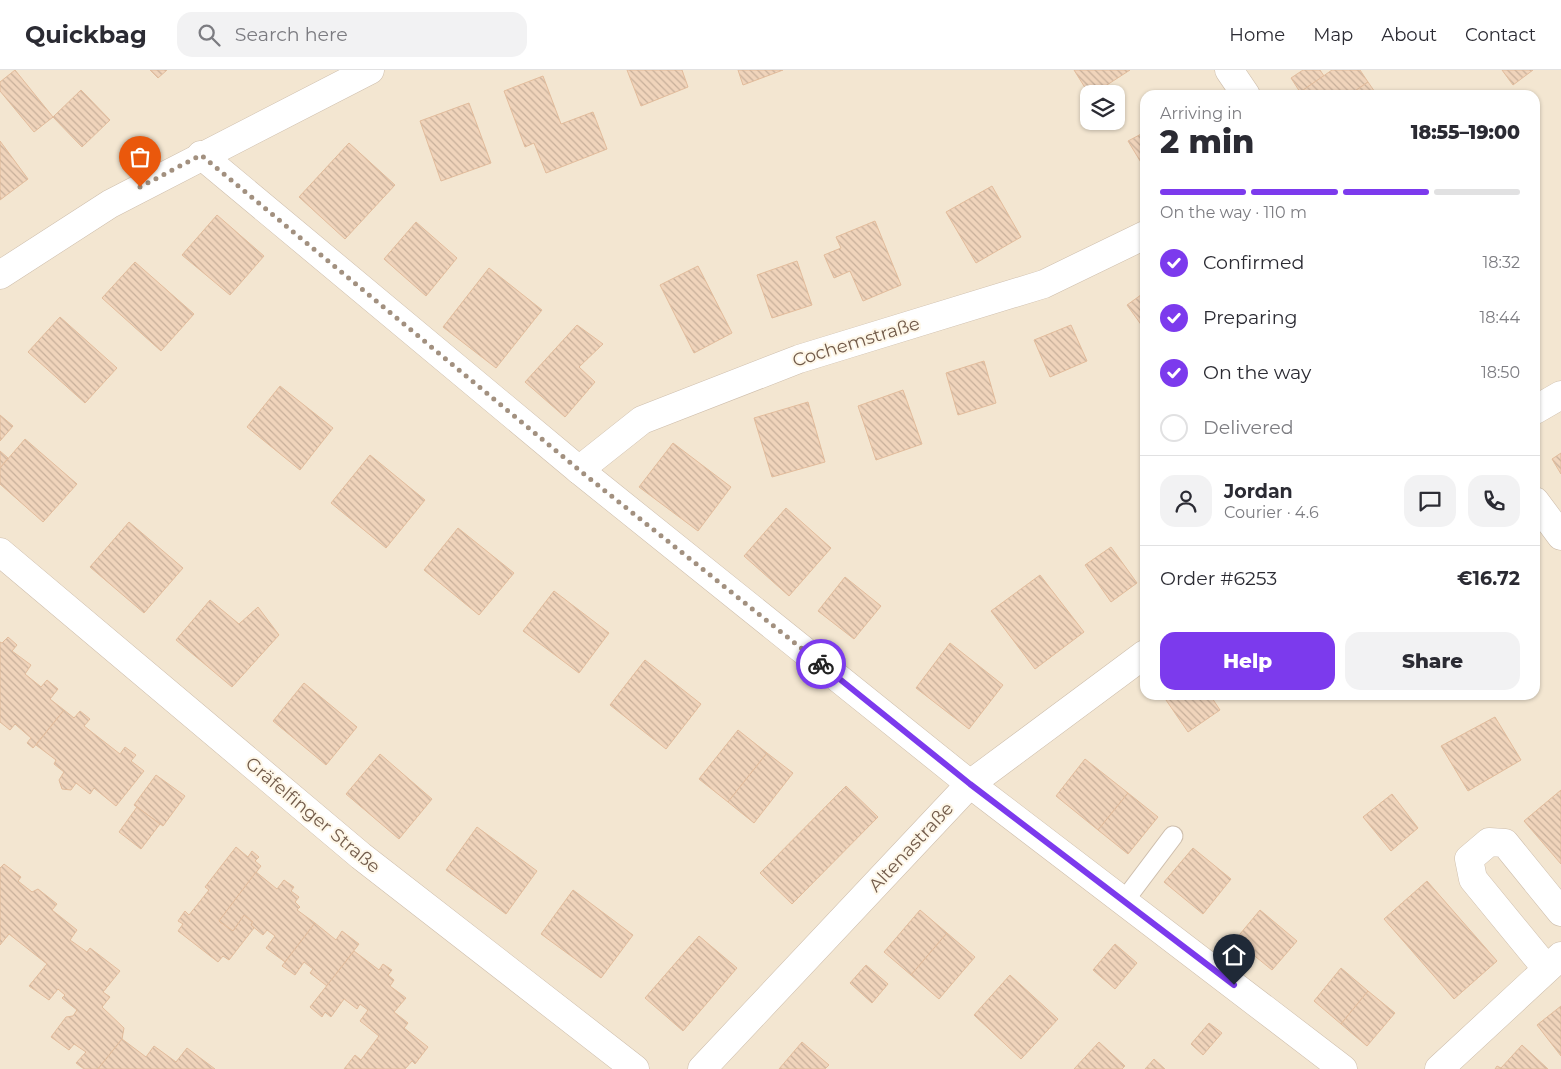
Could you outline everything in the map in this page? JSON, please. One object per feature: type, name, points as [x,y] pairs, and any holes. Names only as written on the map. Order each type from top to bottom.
[{"type":"street","points":[[0,275],[110,204],[201,155],[370,70]]},
{"type":"street","points":[[1229,70],[1243,90]]},
{"type":"street","points":[[201,155],[579,470],[970,784],[1343,1069]]},
{"type":"street","name":"Cochemstraße","points":[[579,470],[642,420],[799,358],[1044,284],[1140,237]]},
{"type":"street","points":[[1540,407],[1561,395]]},
{"type":"street","points":[[1540,508],[1561,536]]},
{"type":"street","name":"Gräfelfinger Straße","points":[[0,552],[360,856],[635,1069]]},
{"type":"street","name":"Altenastraße","points":[[702,1069],[970,784],[1140,658]]},
{"type":"street","points":[[1439,1069],[1554,962],[1473,879],[1469,859],[1489,842],[1505,843],[1561,912]]},
{"type":"lane","points":[[1124,902],[1172,836]]},
{"type":"shaded area","points":[[0,70],[1561,70],[1561,1069],[0,1069]]},
{"type":"building","points":[[15,70],[53,117],[34,132],[0,91],[0,82]]},
{"type":"building","points":[[150,70],[167,70],[158,78]]},
{"type":"building","points":[[627,70],[682,70],[688,87],[641,106]]},
{"type":"building","points":[[738,70],[783,70],[743,85]]},
{"type":"building","points":[[1074,70],[1130,70],[1107,85],[1083,85]]},
{"type":"building","points":[[1303,70],[1320,70],[1324,76],[1303,90],[1299,90],[1291,78]]},
{"type":"building","points":[[1332,70],[1360,70],[1368,82],[1356,90],[1303,90]]},
{"type":"building","points":[[1502,70],[1533,70],[1513,85]]},
{"type":"building","points":[[543,76],[561,124],[593,112],[607,149],[546,173],[534,143],[525,147],[504,91]]},
{"type":"building","points":[[1368,82],[1374,90],[1356,90]]},
{"type":"building","points":[[81,90],[110,120],[82,147],[53,117]]},
{"type":"building","points":[[469,103],[491,163],[441,181],[420,121]]},
{"type":"building","points":[[1140,135],[1140,161],[1128,141]]},
{"type":"building","points":[[0,141],[28,179],[0,200]]},
{"type":"building","points":[[349,143],[395,185],[345,239],[299,197]]},
{"type":"building","points":[[992,186],[1021,237],[976,263],[946,212]]},
{"type":"building","points":[[217,215],[264,256],[230,295],[182,255]]},
{"type":"building","points":[[875,221],[901,285],[863,301],[850,271],[834,278],[824,255],[841,248],[836,237]]},
{"type":"building","points":[[416,222],[457,258],[426,296],[384,259]]},
{"type":"building","points":[[797,261],[812,305],[772,318],[757,275]]},
{"type":"building","points":[[135,262],[194,314],[161,351],[102,298]]},
{"type":"building","points":[[698,266],[732,333],[694,353],[660,285]]},
{"type":"building","points":[[489,268],[542,310],[496,368],[443,327]]},
{"type":"building","points":[[1140,296],[1140,323],[1127,305]]},
{"type":"building","points":[[60,317],[117,368],[85,403],[28,352]]},
{"type":"building","points":[[577,325],[603,344],[579,367],[595,382],[565,417],[525,382]]},
{"type":"building","points":[[1071,325],[1087,361],[1050,377],[1034,340]]},
{"type":"building","points":[[984,361],[996,403],[958,415],[946,373]]},
{"type":"building","points":[[280,386],[333,428],[300,470],[247,427]]},
{"type":"building","points":[[903,390],[922,444],[876,460],[858,406]]},
{"type":"building","points":[[808,402],[825,462],[772,477],[754,418]]},
{"type":"building","points":[[0,415],[13,426],[0,441]]},
{"type":"building","points":[[25,439],[77,484],[43,522],[0,484],[0,468]]},
{"type":"building","points":[[673,443],[731,487],[698,531],[639,487]]},
{"type":"building","points":[[0,451],[8,458],[0,468]]},
{"type":"building","points":[[1561,453],[1561,474],[1552,459]]},
{"type":"building","points":[[370,455],[425,500],[386,548],[331,503]]},
{"type":"building","points":[[786,508],[831,548],[789,596],[744,556]]},
{"type":"building","points":[[129,522],[183,568],[144,613],[90,567]]},
{"type":"building","points":[[458,528],[514,573],[479,615],[424,570]]},
{"type":"building","points":[[1111,547],[1137,583],[1111,602],[1085,565]]},
{"type":"building","points":[[1040,575],[1084,632],[1035,669],[991,611]]},
{"type":"building","points":[[845,577],[881,606],[854,639],[818,611]]},
{"type":"building","points":[[554,591],[609,633],[579,673],[523,631]]},
{"type":"building","points":[[210,600],[239,624],[258,607],[279,635],[232,687],[176,640]]},
{"type":"building","points":[[8,637],[17,645],[12,651],[31,665],[25,674],[41,687],[47,680],[58,689],[50,699],[64,710],[33,748],[27,743],[31,738],[15,724],[10,730],[0,722],[0,642],[2,643]]},
{"type":"building","points":[[950,643],[1003,685],[969,729],[916,688]]},
{"type":"building","points":[[645,660],[701,704],[666,749],[610,705]]},
{"type":"building","points":[[304,683],[357,727],[326,765],[273,721]]},
{"type":"building","points":[[1166,700],[1213,700],[1220,710],[1188,732]]},
{"type":"building","points":[[64,710],[74,718],[80,711],[90,719],[84,726],[120,754],[125,747],[136,755],[131,761],[144,771],[116,806],[94,788],[90,794],[76,783],[71,790],[62,789],[59,780],[64,772],[54,764],[56,760],[36,745]]},
{"type":"building","points":[[1495,717],[1521,760],[1468,791],[1441,746]]},
{"type":"building","points":[[738,730],[767,753],[728,802],[699,779]]},
{"type":"building","points":[[767,753],[793,773],[754,823],[728,802]]},
{"type":"building","points":[[380,754],[432,799],[399,839],[346,794]]},
{"type":"building","points":[[1085,759],[1128,793],[1098,830],[1056,796]]},
{"type":"building","points":[[156,775],[185,796],[163,826],[134,805]]},
{"type":"building","points":[[846,786],[878,817],[792,904],[760,873]]},
{"type":"building","points":[[1561,790],[1561,864],[1524,821]]},
{"type":"building","points":[[1128,793],[1158,817],[1128,854],[1098,830]]},
{"type":"building","points":[[1392,794],[1418,828],[1391,851],[1363,817]]},
{"type":"building","points":[[137,807],[160,824],[141,849],[119,832]]},
{"type":"building","points":[[477,827],[537,871],[506,914],[446,870]]},
{"type":"building","points":[[236,847],[248,857],[252,851],[259,857],[255,861],[261,866],[219,921],[233,931],[244,915],[253,922],[251,925],[254,928],[229,960],[223,956],[218,962],[178,931],[183,924],[178,921],[185,911],[189,915],[209,890],[205,887]]},
{"type":"building","points":[[1193,848],[1231,879],[1203,914],[1164,882]]},
{"type":"building","points":[[4,864],[21,877],[18,881],[32,892],[38,889],[57,904],[52,910],[77,930],[70,940],[87,952],[90,948],[120,971],[103,992],[110,997],[102,1007],[124,1028],[122,1039],[98,1069],[84,1069],[76,1063],[86,1052],[74,1044],[69,1050],[51,1037],[66,1017],[73,1016],[77,1010],[62,998],[65,995],[58,989],[49,1000],[29,986],[47,964],[9,934],[0,945],[0,868]]},
{"type":"building","points":[[256,872],[277,889],[284,880],[294,887],[291,891],[299,897],[295,902],[300,907],[297,910],[315,923],[285,962],[266,948],[275,936],[267,930],[263,935],[251,925],[253,922],[244,915],[233,931],[219,921]]},
{"type":"building","points":[[1427,881],[1497,961],[1454,999],[1384,919]]},
{"type":"building","points":[[573,890],[633,935],[601,978],[541,934]]},
{"type":"building","points":[[920,910],[947,933],[911,975],[884,952]]},
{"type":"building","points":[[1260,910],[1297,941],[1272,970],[1235,940]]},
{"type":"building","points":[[315,923],[336,940],[342,931],[359,944],[327,986],[310,973],[313,969],[304,962],[295,975],[282,966]]},
{"type":"building","points":[[947,933],[975,957],[939,999],[911,975]]},
{"type":"building","points":[[699,936],[737,968],[683,1031],[645,998]]},
{"type":"building","points":[[1115,944],[1137,963],[1115,989],[1093,970]]},
{"type":"building","points":[[354,951],[379,970],[383,964],[392,970],[388,975],[394,980],[390,986],[406,998],[394,1012],[408,1023],[404,1028],[428,1047],[415,1064],[412,1061],[405,1069],[344,1069],[355,1055],[361,1060],[379,1036],[360,1021],[368,1010],[360,1004],[357,1009],[344,999],[331,1017],[325,1012],[322,1017],[310,1007]]},
{"type":"building","points":[[866,965],[888,984],[872,1003],[850,983]]},
{"type":"building","points":[[1341,968],[1368,991],[1341,1024],[1314,1001]]},
{"type":"building","points":[[1010,975],[1058,1019],[1021,1059],[974,1015]]},
{"type":"building","points":[[1368,991],[1395,1013],[1367,1046],[1341,1024]]},
{"type":"building","points":[[1561,1006],[1561,1056],[1537,1025]]},
{"type":"building","points":[[1209,1023],[1222,1033],[1203,1055],[1191,1044]]},
{"type":"building","points":[[122,1039],[146,1057],[154,1046],[176,1062],[187,1048],[215,1069],[98,1069]]},
{"type":"building","points":[[802,1042],[829,1065],[825,1069],[779,1069]]},
{"type":"building","points":[[1099,1042],[1125,1066],[1122,1069],[1074,1069]]},
{"type":"building","points":[[1522,1045],[1548,1069],[1495,1069],[1497,1066],[1501,1068]]},
{"type":"building","points":[[1154,1059],[1165,1069],[1145,1069]]},
{"type":"way so far","points":[[140,187],[201,155],[579,470],[821,664]]},
{"type":"route","points":[[821,664],[970,784],[1234,985]]}]
